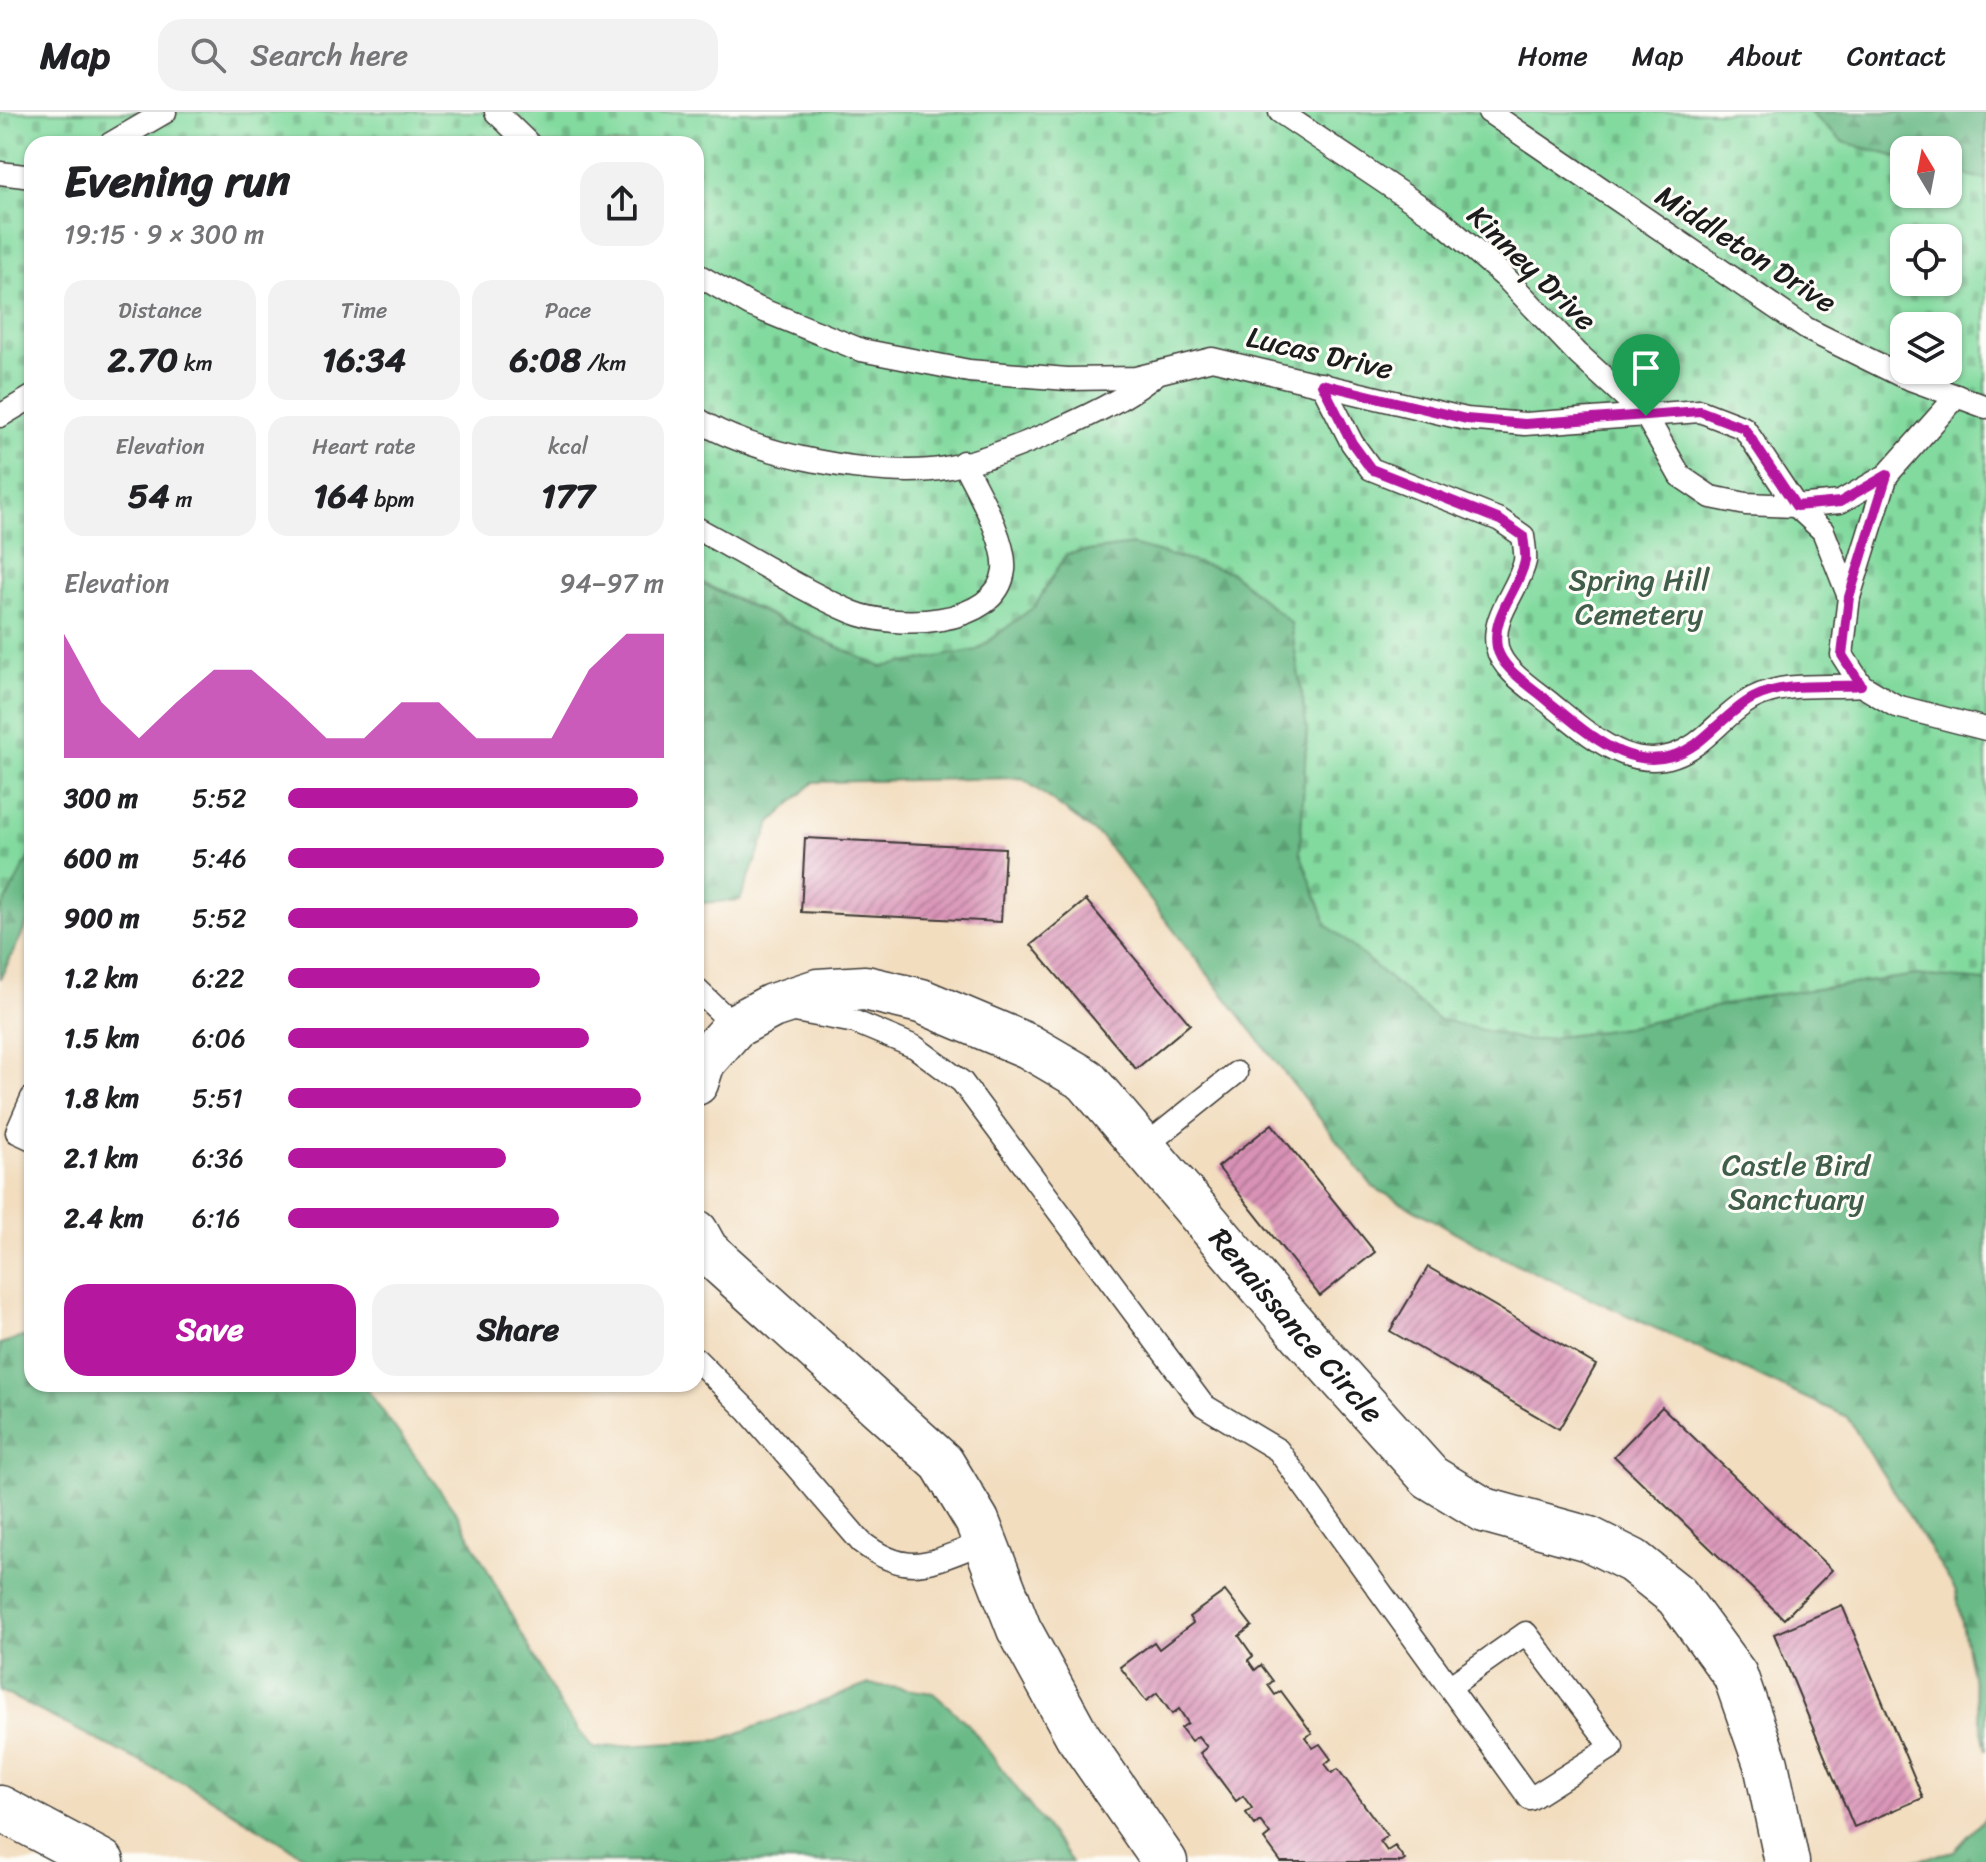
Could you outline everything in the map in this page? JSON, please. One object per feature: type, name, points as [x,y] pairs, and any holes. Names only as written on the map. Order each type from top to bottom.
[{"type":"main road","name":"Renaissance Circle","points":[[753,1016],[818,991],[865,988],[921,1001],[1028,1046],[1086,1080],[1307,1340],[1430,1477],[1484,1510],[1589,1539],[1633,1561],[1677,1596],[1735,1675],[1766,1764],[1787,1862]]},
{"type":"main road","points":[[704,1061],[753,1016]]},
{"type":"main road","points":[[704,1246],[942,1463],[977,1521],[1019,1629],[1077,1735],[1165,1862]]},
{"type":"main road","points":[[0,1808],[102,1862]]},
{"type":"lane","points":[[124,136],[165,112]]},
{"type":"lane","name":"Kinney Drive","points":[[1280,112],[1439,219],[1505,277],[1578,354],[1646,416],[1680,476],[1711,497],[1746,504],[1796,506],[1840,502],[1887,475],[1957,396]]},
{"type":"lane","name":"Middleton Drive","points":[[1489,112],[1807,329],[1902,376],[1986,407]]},
{"type":"lane","points":[[0,173],[24,176]]},
{"type":"lane","name":"Lucas Drive","points":[[704,279],[750,305],[861,350],[969,371],[1067,379],[1136,378],[1212,359],[1466,419],[1525,424],[1700,411],[1744,428],[1796,506],[1823,531],[1849,597]]},
{"type":"lane","points":[[704,421],[774,451],[868,470],[944,468],[1025,442],[1135,392],[1158,372]]},
{"type":"lane","points":[[1322,384],[1352,443],[1371,469],[1500,520],[1523,536],[1525,560],[1498,627],[1497,649],[1509,669],[1588,734],[1633,759],[1666,758],[1694,745],[1752,698],[1787,685],[1820,688],[1861,685]]},
{"type":"lane","points":[[0,416],[24,402]]},
{"type":"lane","points":[[704,532],[854,613],[908,623],[949,618],[982,605],[999,588],[1004,567],[1000,541],[963,462]]},
{"type":"lane","points":[[1887,475],[1849,597],[1842,655],[1861,685],[1896,706],[1986,729]]},
{"type":"lane","points":[[704,993],[753,1016],[855,1022],[915,1047],[962,1082],[1203,1405],[1278,1450],[1449,1687],[1530,1799],[1612,1747],[1526,1633],[1449,1687]]},
{"type":"lane","points":[[1144,1147],[1236,1073]]},
{"type":"lane","points":[[24,1116],[17,1132],[24,1135]]},
{"type":"lane","points":[[704,1367],[749,1412],[861,1542],[882,1559],[896,1565],[925,1563],[985,1542]]},
{"type":"green space","name":"Spring Hill Cemetery","points":[[0,112],[1809,112],[1843,142],[1890,155],[1890,208],[1962,208],[1962,174],[1986,180],[1986,981],[1916,975],[1758,997],[1624,1028],[1528,1041],[1437,1019],[1327,925],[1300,852],[1307,729],[1291,623],[1231,572],[1132,545],[1066,554],[1035,606],[977,650],[881,667],[704,584],[704,136],[24,136],[24,866],[0,912]]},
{"type":"green space","points":[[1809,112],[1986,112],[1986,180],[1962,174],[1962,136],[1890,136],[1890,155],[1843,142]]},
{"type":"green space","name":"Castle Bird Sanctuary","points":[[1132,545],[1231,572],[1291,623],[1307,729],[1300,852],[1528,1041],[1624,1028],[1758,997],[1916,975],[1986,981],[1986,1751],[1956,1591],[1847,1417],[1495,1254],[1373,1187],[1102,838],[1022,778],[814,782],[771,822],[740,900],[704,903],[704,585],[881,667],[1035,606],[1066,554]]},
{"type":"green space","points":[[24,798],[24,930],[0,979],[0,852]]},
{"type":"green space","points":[[24,1336],[24,1392],[369,1392],[458,1515],[561,1707],[593,1748],[720,1740],[869,1684],[933,1693],[968,1724],[1072,1862],[313,1862],[199,1791],[0,1691],[0,1344]]},
{"type":"green space","points":[[1986,1817],[1986,1862],[1909,1862],[1954,1851]]},
{"type":"building","points":[[805,838],[1005,848],[1001,922],[801,912]]},
{"type":"building","points":[[1086,900],[1190,1024],[1136,1069],[1031,945]]},
{"type":"building","points":[[1272,1124],[1375,1252],[1320,1296],[1218,1167]]},
{"type":"building","points":[[1428,1267],[1596,1365],[1559,1429],[1390,1331]]},
{"type":"building","points":[[1662,1407],[1832,1570],[1784,1619],[1614,1456]]},
{"type":"building","points":[[1225,1591],[1252,1626],[1239,1636],[1253,1656],[1248,1660],[1255,1670],[1261,1665],[1273,1681],[1268,1685],[1275,1695],[1281,1691],[1312,1733],[1305,1737],[1313,1748],[1320,1744],[1331,1759],[1325,1764],[1332,1773],[1338,1769],[1387,1836],[1380,1841],[1387,1851],[1395,1846],[1405,1860],[1402,1862],[1281,1862],[1264,1839],[1270,1834],[1260,1821],[1255,1825],[1246,1813],[1252,1808],[1243,1796],[1236,1801],[1200,1753],[1207,1747],[1198,1736],[1191,1741],[1181,1728],[1188,1723],[1179,1709],[1172,1714],[1157,1693],[1146,1701],[1120,1667],[1154,1642],[1159,1649],[1193,1623],[1189,1617]]},
{"type":"building","points":[[1842,1605],[1923,1798],[1854,1827],[1774,1634]]},
{"type":"route","points":[[1322,384],[1466,419],[1525,424],[1646,416],[1700,411],[1744,428],[1796,506],[1840,502],[1887,475],[1849,597],[1842,655],[1861,685],[1820,688],[1787,685],[1752,698],[1694,745],[1666,758],[1633,759],[1588,734],[1509,669],[1497,649],[1498,627],[1525,560],[1523,536],[1500,520],[1371,469],[1352,443],[1322,384]]}]
